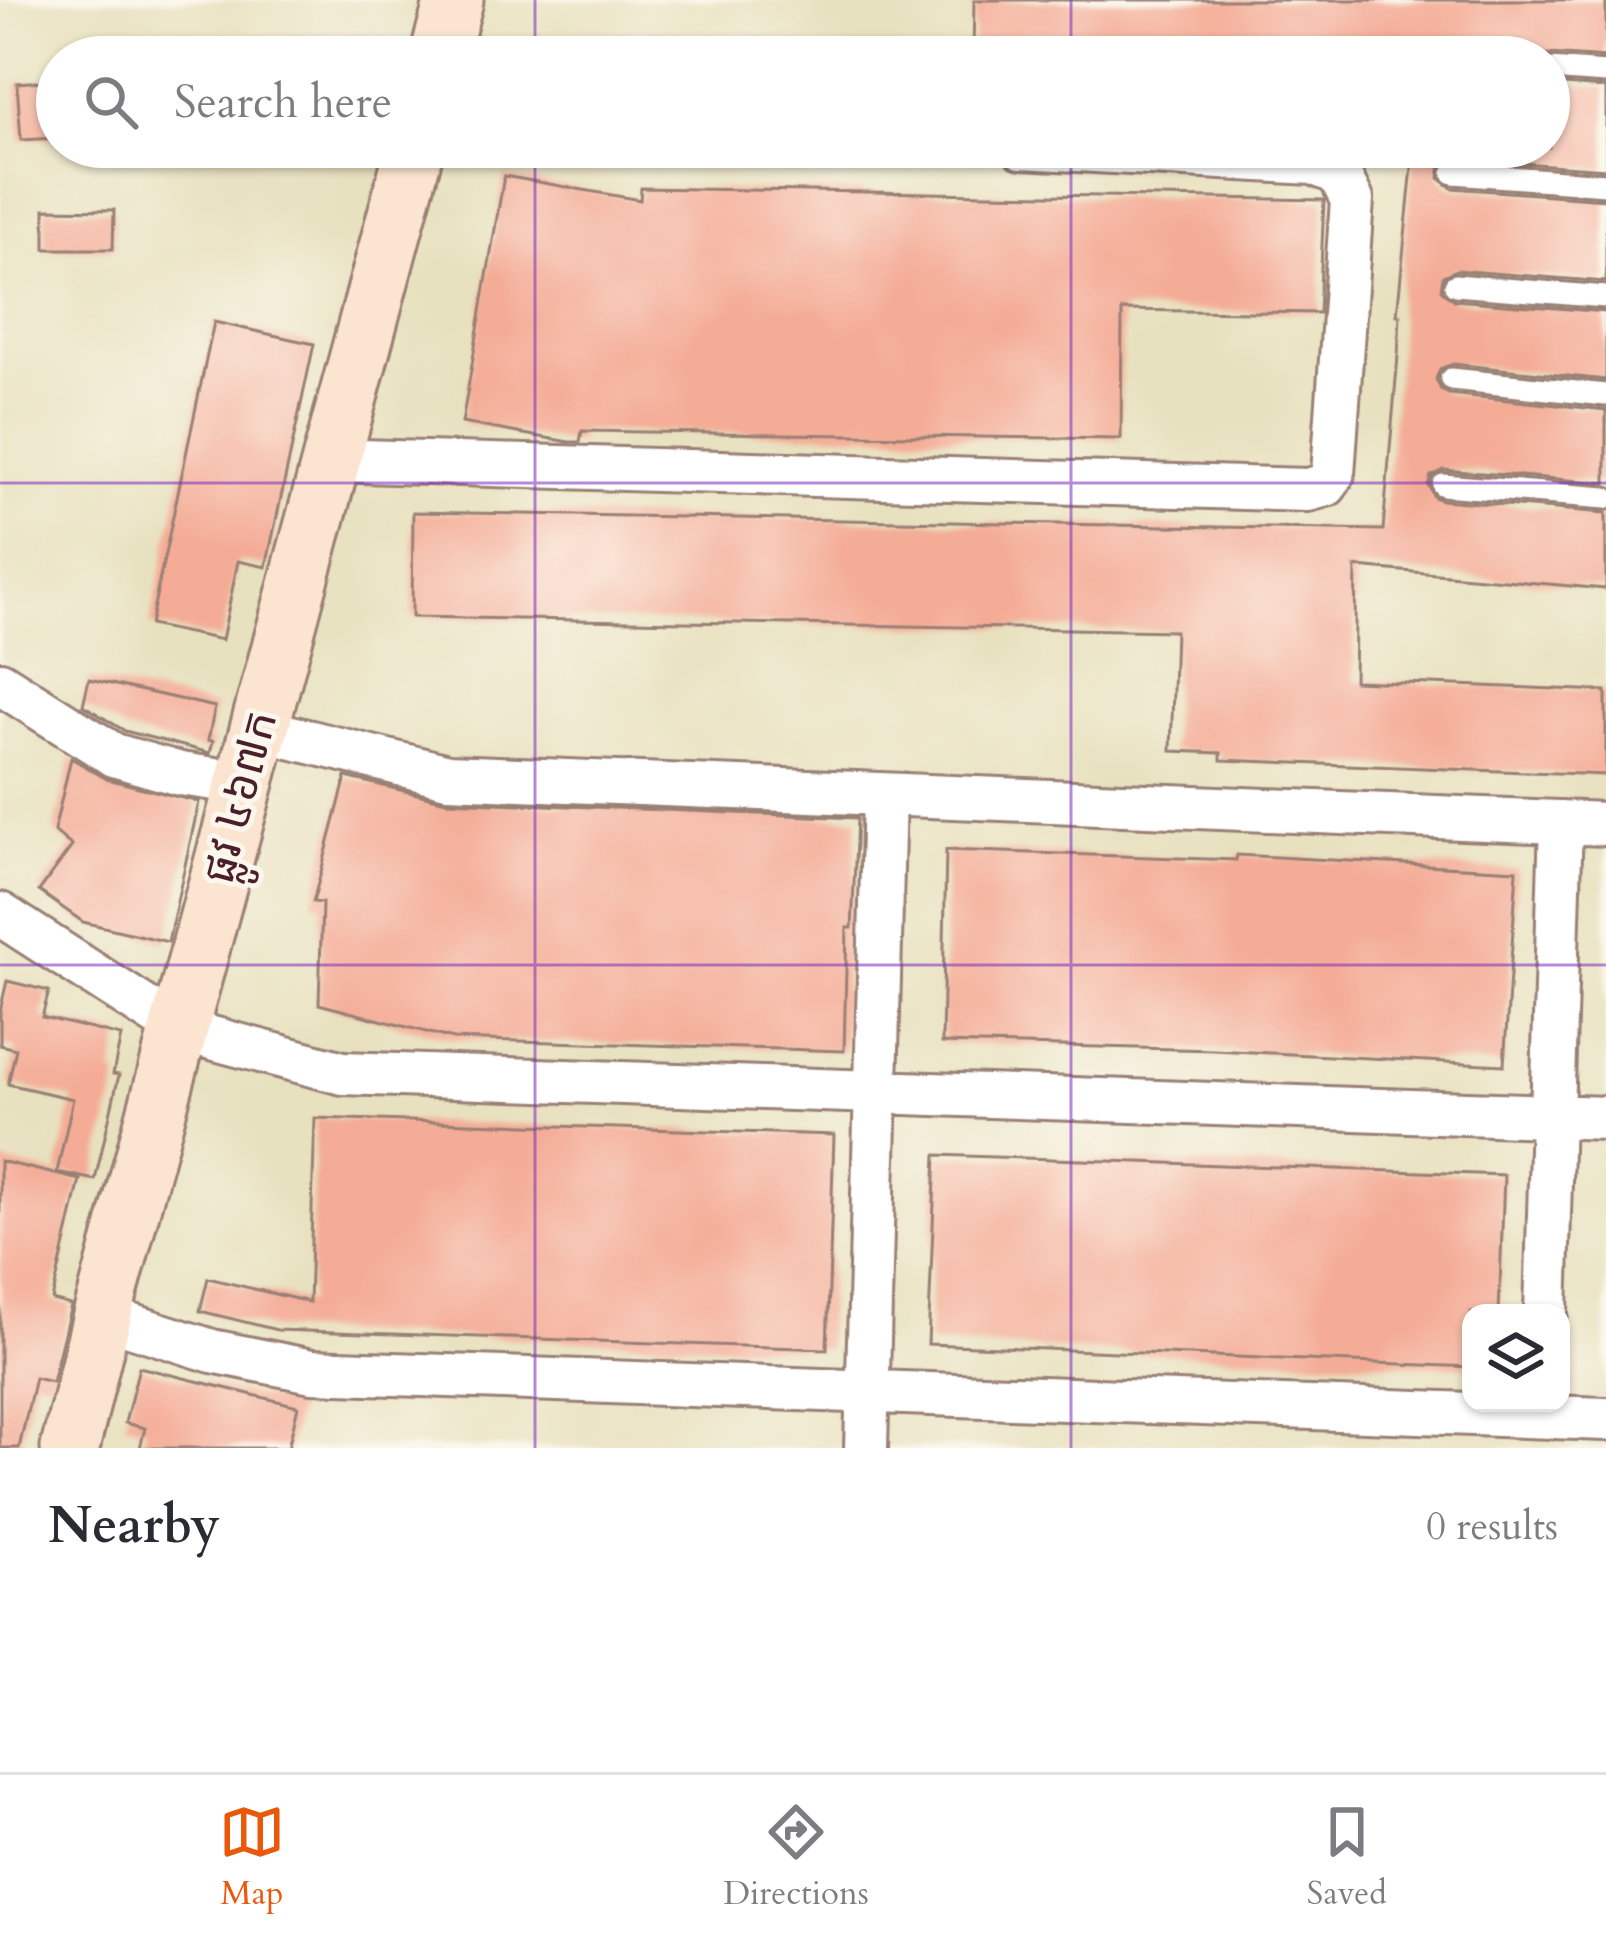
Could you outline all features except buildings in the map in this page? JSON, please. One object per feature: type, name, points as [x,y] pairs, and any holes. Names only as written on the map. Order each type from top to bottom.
[{"type":"street","points":[[445,36],[454,0]]},
{"type":"street","name":"ផ្លូវ ៤៦៧ក","points":[[70,1448],[409,168]]},
{"type":"street","points":[[329,460],[1308,490],[1326,484],[1333,473],[1352,200],[1340,174],[1325,168]]},
{"type":"street","points":[[0,682],[114,755],[180,774],[243,783]]},
{"type":"street","points":[[258,728],[448,776],[1606,824]]},
{"type":"street","points":[[866,1448],[884,796]]},
{"type":"street","points":[[1546,1304],[1562,822]]},
{"type":"street","points":[[0,914],[178,1029],[343,1073],[1606,1118]]},
{"type":"street","points":[[102,1316],[212,1351],[312,1371],[1542,1423],[1606,1419]]},
{"type":"lane","points":[[1570,70],[1606,73]]},
{"type":"lane","points":[[1454,172],[1606,184]]},
{"type":"lane","points":[[1455,285],[1606,297]]},
{"type":"lane","points":[[1451,379],[1606,395]]},
{"type":"lane","points":[[1443,485],[1606,498]]}]
